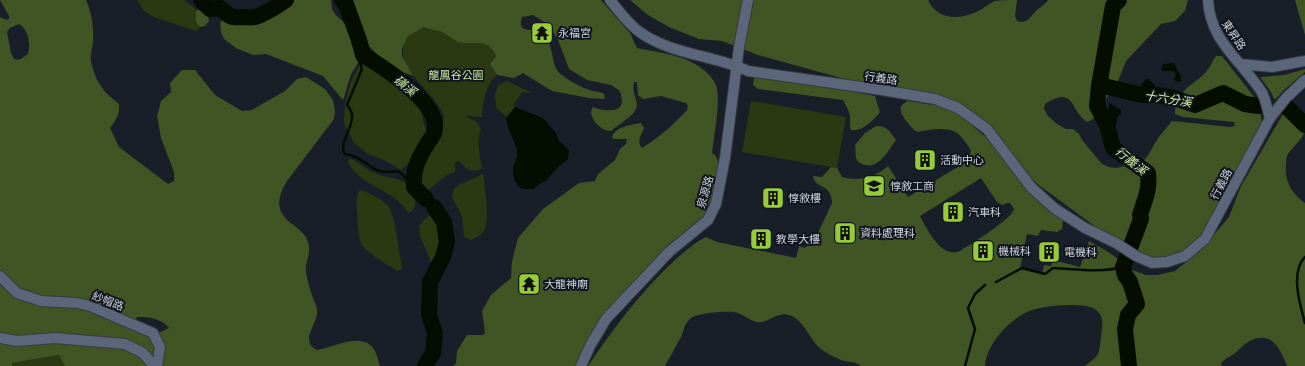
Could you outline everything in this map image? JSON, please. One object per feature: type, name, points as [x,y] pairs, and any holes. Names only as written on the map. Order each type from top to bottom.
[{"type":"street","name":"行義路","points":[[610,0],[635,28],[653,40],[668,46],[737,66],[748,72],[882,90],[935,99],[958,108],[987,129],[1031,187],[1054,208],[1085,228],[1116,243],[1136,256],[1152,263],[1167,262],[1185,256],[1204,239],[1270,118],[1286,98],[1305,80]]},
{"type":"street","name":"泉源路","points":[[581,366],[590,346],[606,319],[668,252],[708,220],[716,204],[726,158],[739,47],[748,0]]},
{"type":"street","name":"東昇路","points":[[1208,0],[1208,10],[1216,34],[1240,64],[1272,68],[1305,61]]},
{"type":"street","points":[[1240,64],[1262,93],[1270,118]]},
{"type":"street","name":"紗帽路","points":[[0,276],[17,293],[41,301],[76,303],[90,306],[153,333],[160,347],[159,357],[155,366],[143,353],[125,344],[55,338],[17,341],[0,338]]},
{"type":"green space","points":[[0,0],[86,0],[90,10],[93,27],[91,61],[93,68],[100,86],[119,104],[117,117],[110,128],[119,147],[168,184],[174,181],[174,172],[161,138],[157,116],[161,101],[171,92],[170,83],[182,70],[195,70],[215,95],[242,111],[252,110],[285,91],[297,79],[306,77],[325,89],[333,100],[335,111],[334,119],[287,181],[280,195],[279,206],[282,214],[307,238],[309,247],[306,271],[307,279],[317,310],[317,315],[309,337],[309,342],[317,350],[354,341],[368,343],[373,348],[380,366],[65,366],[59,355],[12,363],[12,366],[0,366],[0,17],[6,20],[9,19],[9,16]],"holes":[[[19,24],[27,33],[29,46],[28,54],[19,60],[14,59],[11,53],[7,32],[10,28]],[[137,317],[159,320],[169,328],[158,333],[133,328]]]},
{"type":"green space","points":[[137,0],[184,0],[197,10],[199,29],[196,31],[154,17],[144,11]]},
{"type":"green space","points":[[290,0],[331,0],[332,9],[335,14],[349,28],[351,43],[359,59],[351,74],[343,100],[323,76],[266,54],[253,55],[236,48],[224,39],[221,32],[220,23],[225,17],[257,20],[269,15]]},
{"type":"green space","points":[[348,0],[601,0],[630,33],[637,48],[677,56],[696,64],[711,77],[715,83],[718,100],[712,153],[716,156],[718,162],[718,177],[708,208],[703,218],[623,294],[595,328],[577,366],[454,366],[456,363],[457,351],[467,335],[483,335],[485,332],[482,311],[491,295],[511,278],[512,261],[518,238],[543,209],[579,183],[595,181],[598,174],[615,160],[620,149],[626,144],[627,139],[614,139],[612,137],[617,130],[641,123],[644,128],[639,140],[642,148],[655,140],[671,126],[687,110],[688,106],[686,103],[661,96],[643,99],[638,95],[637,82],[634,82],[633,85],[637,104],[634,112],[611,131],[603,129],[593,119],[591,111],[593,107],[611,110],[620,107],[622,98],[619,90],[611,85],[587,80],[569,69],[558,40],[549,25],[533,15],[522,17],[521,26],[524,29],[532,30],[538,43],[547,39],[555,67],[559,73],[581,87],[604,94],[605,98],[589,98],[552,91],[523,73],[514,78],[497,75],[490,64],[496,56],[489,46],[479,43],[458,42],[442,32],[424,27],[408,36],[402,49],[402,56],[413,76],[390,67],[369,46]]},
{"type":"green space","points":[[630,0],[928,0],[932,7],[938,12],[952,17],[959,17],[975,13],[995,1],[1017,0],[1015,16],[1017,21],[1024,22],[1027,21],[1048,0],[1188,0],[1185,11],[1175,21],[1161,24],[1126,61],[1118,81],[1093,119],[1087,122],[1081,117],[1067,98],[1062,97],[1045,104],[1044,109],[1048,116],[1057,124],[1066,129],[1073,129],[1079,134],[1082,140],[1102,164],[1116,168],[1142,162],[1147,157],[1158,138],[1172,121],[1230,127],[1235,126],[1234,122],[1183,117],[1175,114],[1178,99],[1181,94],[1209,69],[1216,56],[1222,56],[1259,103],[1262,125],[1199,239],[1182,252],[1163,260],[1150,261],[1119,244],[1036,183],[994,137],[956,103],[927,95],[841,78],[758,55],[722,41],[699,39],[669,27],[648,15]]},
{"type":"green space","points":[[1295,0],[1305,0],[1305,35]]},
{"type":"green space","points":[[197,10],[204,12],[208,16],[209,21],[205,26],[200,27],[196,22]]},
{"type":"green space","name":"龍鳳谷公園","points":[[424,27],[442,32],[458,42],[479,43],[489,46],[496,56],[490,64],[497,75],[487,89],[482,117],[465,116],[476,121],[481,129],[479,154],[482,169],[472,171],[468,170],[458,161],[455,163],[455,172],[447,175],[428,190],[423,188],[419,181],[417,177],[417,169],[425,152],[441,129],[443,114],[432,96],[409,70],[403,52],[408,36]]},
{"type":"green space","points":[[366,62],[376,68],[410,96],[421,111],[426,131],[422,143],[408,164],[401,170],[384,160],[368,154],[354,143],[344,123],[345,104],[351,81],[361,63]]},
{"type":"green space","points":[[1305,69],[1305,72],[1276,99],[1274,99],[1271,92],[1260,77],[1284,75]]},
{"type":"green space","points":[[758,73],[875,96],[880,112],[871,122],[863,127],[851,130],[850,114],[843,100],[758,89],[753,85],[754,76]]},
{"type":"green space","points":[[507,81],[532,93],[522,92],[514,104],[515,107],[507,117],[496,108],[495,95],[498,85]]},
{"type":"green space","points":[[751,101],[846,117],[837,168],[742,152]]},
{"type":"green space","points":[[908,101],[952,108],[989,140],[1063,221],[1062,229],[1057,232],[1041,230],[1038,236],[1027,234],[1020,269],[1042,274],[1044,265],[1051,266],[1053,260],[1080,267],[1089,241],[1110,253],[1132,270],[1146,275],[1157,275],[1175,271],[1201,250],[1229,217],[1241,186],[1283,114],[1286,113],[1300,126],[1304,133],[1287,156],[1286,176],[1290,187],[1296,196],[1305,203],[1305,366],[1287,366],[1274,343],[1264,338],[1258,338],[1246,343],[1224,360],[1221,364],[1222,366],[1085,366],[1098,354],[1102,327],[1101,315],[1097,310],[1088,306],[1074,305],[1053,306],[1032,310],[1016,319],[1001,332],[995,340],[986,358],[985,366],[861,366],[856,363],[841,360],[822,350],[799,321],[789,315],[785,314],[765,321],[757,322],[752,321],[738,313],[721,312],[707,313],[691,318],[665,366],[588,366],[607,338],[639,297],[682,253],[706,237],[717,242],[796,258],[799,246],[805,248],[817,235],[832,203],[829,192],[816,183],[813,176],[822,177],[831,167],[837,168],[842,177],[860,179],[872,176],[888,166],[908,197],[961,165],[970,154],[971,150],[961,137],[957,133],[948,130],[937,129],[917,132],[903,116],[901,108],[904,103]],"holes":[[[981,178],[997,202],[1002,205],[1010,203],[1014,209],[1012,213],[999,225],[960,251],[947,251],[941,247],[931,235],[920,216]]]},
{"type":"green space","points":[[876,126],[886,128],[896,140],[878,162],[873,165],[862,164],[858,162],[856,158],[855,145],[865,133]]},
{"type":"green space","points":[[351,159],[372,172],[404,182],[409,186],[415,200],[415,206],[413,209],[409,213],[396,199],[361,177],[350,166],[348,160]]},
{"type":"green space","points":[[483,174],[487,220],[486,226],[481,234],[471,240],[464,237],[462,216],[452,197],[454,189],[459,185]]},
{"type":"green space","points":[[360,190],[380,199],[389,207],[395,228],[402,269],[397,271],[373,255],[362,245],[358,233],[357,195]]},
{"type":"green space","points":[[431,215],[437,219],[443,231],[440,252],[432,264],[420,236],[419,226],[427,217]]},
{"type":"green space","points":[[60,355],[65,366],[12,366],[11,363]]},
{"type":"shaded area","points":[[1174,63],[1181,77],[1181,81],[1179,82],[1174,80],[1176,75],[1174,71],[1162,71],[1161,68],[1164,64]]},
{"type":"shaded area","points":[[1147,78],[1155,85],[1155,88],[1146,90],[1141,85]]},
{"type":"shaded area","points":[[1109,103],[1121,110],[1116,126],[1110,126],[1107,111],[1109,108]]},
{"type":"shaded area","points":[[515,107],[543,118],[556,133],[559,141],[569,150],[568,159],[556,169],[546,181],[533,189],[524,189],[519,187],[513,174],[513,167],[517,157],[517,149],[506,118]]},
{"type":"waterway","name":"磺溪","points":[[201,0],[210,9],[220,8],[231,17],[259,16],[286,0]]},
{"type":"waterway","name":"磺溪","points":[[342,0],[346,4],[363,55],[384,68],[410,88],[430,111],[435,122],[434,133],[423,151],[415,170],[414,187],[426,199]]},
{"type":"waterway","name":"行義溪","points":[[1119,0],[1113,6],[1097,106],[1107,125],[1113,148],[1148,173],[1148,190],[1140,215],[1141,219],[1123,267],[1125,275],[1130,282],[1137,304],[1128,315],[1125,329],[1129,366]]},
{"type":"waterway","points":[[363,55],[360,62],[362,69],[347,105],[352,114],[352,119],[343,145],[343,150],[345,154],[353,156],[375,169],[389,172],[398,171],[414,187]]},
{"type":"waterway","name":"十六分溪","points":[[1099,86],[1142,95],[1157,95],[1174,98],[1195,105],[1223,93],[1245,104],[1258,106]]},
{"type":"waterway","name":"十六分溪","points":[[1288,108],[1305,125]]},
{"type":"waterway","name":"磺溪","points":[[425,366],[433,353],[435,333],[429,315],[430,282],[443,257],[447,242],[444,222],[434,207]]},
{"type":"waterway","points":[[1305,257],[1300,263],[1297,280],[1299,298],[1305,323]]},
{"type":"waterway","points":[[996,282],[1022,268],[1045,274],[1053,268],[1106,270],[1123,267]]},
{"type":"waterway","points":[[965,366],[975,329],[968,308],[975,294],[985,285]]},
{"type":"place","name":"永福宮","points":[[542,33]]},
{"type":"place","name":"活動中心","points":[[925,160]]},
{"type":"place","name":"惇敘工商","points":[[874,186]]},
{"type":"place","name":"惇敘樓","points":[[773,198]]},
{"type":"place","name":"汽車科","points":[[953,212]]},
{"type":"place","name":"資料處理科","points":[[845,233]]},
{"type":"place","name":"教學大樓","points":[[761,239]]},
{"type":"place","name":"機械科","points":[[983,251]]},
{"type":"place","name":"電機科","points":[[1049,252]]},
{"type":"place","name":"大龍神廟","points":[[529,284]]}]
